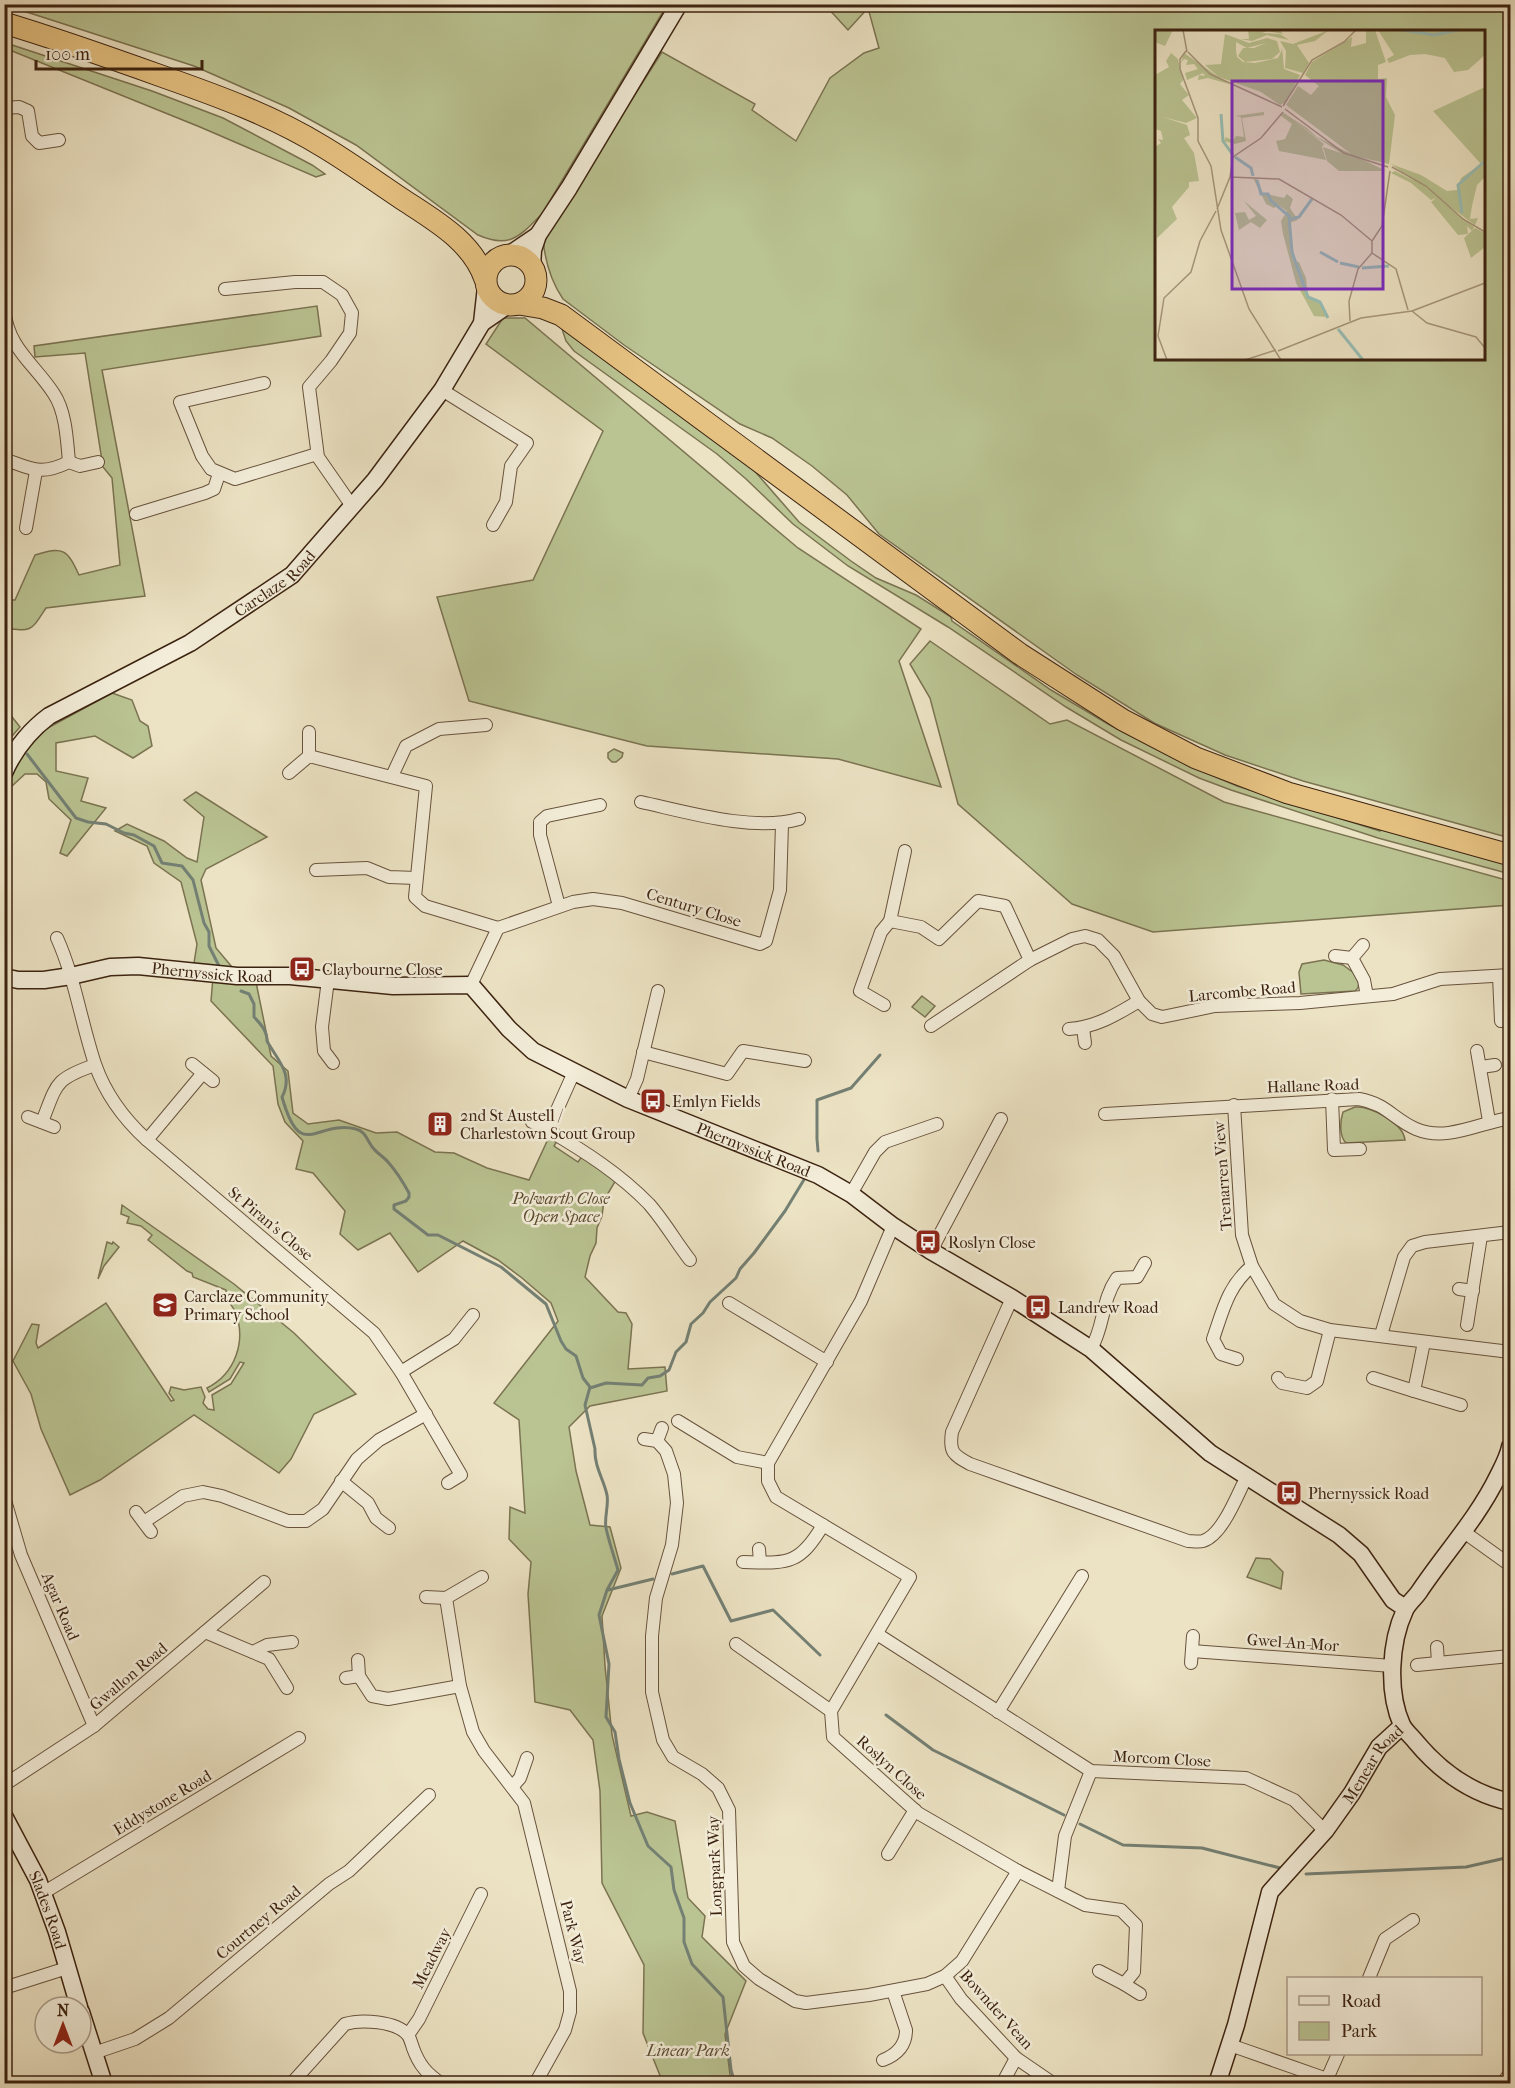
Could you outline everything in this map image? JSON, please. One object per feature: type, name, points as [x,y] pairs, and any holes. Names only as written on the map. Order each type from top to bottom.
[{"type":"highway","points":[[4,23],[74,45],[264,116],[321,145],[463,243],[477,249],[524,258],[534,272],[545,297],[561,315],[1020,654],[1123,720],[1196,758],[1288,793],[1510,855]]},
{"type":"highway","points":[[463,243],[476,258],[485,283],[495,301],[543,308],[561,315]]},
{"type":"highway","points":[[485,283],[491,264],[507,255]]},
{"type":"highway","points":[[514,305],[532,294],[536,286],[534,272]]},
{"type":"street","points":[[534,272],[533,250],[538,235],[569,188],[679,4]]},
{"type":"street","points":[[4,108],[19,106],[28,111],[32,136],[39,143],[59,140]]},
{"type":"street","points":[[507,255],[538,235]]},
{"type":"street","points":[[225,289],[295,282],[323,282],[342,295],[352,313],[350,333],[309,387],[317,454],[352,506]]},
{"type":"street","name":"Carclaze Road","points":[[7,761],[34,727],[48,716],[190,643],[292,575],[375,480],[442,390],[482,323],[485,283]]},
{"type":"street","name":"Carclaze Road","points":[[482,323],[514,305]]},
{"type":"street","points":[[4,310],[16,347],[55,395],[67,430],[69,462]]},
{"type":"street","points":[[264,383],[180,402],[202,456],[211,469],[235,479],[317,454]]},
{"type":"street","points":[[442,390],[527,443],[511,466],[506,502],[493,525]]},
{"type":"street","points":[[4,459],[36,471],[57,468],[69,462],[80,466],[98,462]]},
{"type":"street","points":[[26,528],[36,471]]},
{"type":"street","points":[[136,514],[205,494],[214,489],[219,474]]},
{"type":"street","points":[[392,776],[406,746],[439,729],[486,725]]},
{"type":"street","points":[[289,773],[309,756],[309,732]]},
{"type":"street","points":[[309,756],[426,786],[415,897],[425,906],[498,928],[471,985]]},
{"type":"street","points":[[641,802],[719,819],[782,824],[799,819]]},
{"type":"street","points":[[559,906],[540,835],[540,822],[548,816],[600,805]]},
{"type":"street","name":"Century Close","points":[[498,928],[520,922],[559,906],[593,899],[622,903],[760,944],[766,941],[780,890],[782,824]]},
{"type":"street","points":[[884,1005],[860,991],[881,932],[890,921],[905,851]]},
{"type":"street","points":[[316,870],[367,868],[389,877],[416,878]]},
{"type":"street","points":[[890,921],[921,927],[939,939],[978,901],[1005,906],[1030,960]]},
{"type":"street","name":"Larcombe Road","points":[[931,1026],[1030,960],[1072,939],[1085,936],[1098,940],[1114,956],[1139,1001],[1152,1014],[1161,1017],[1215,1006],[1300,1003],[1393,994],[1440,980],[1505,976]]},
{"type":"street","name":"St Piran's Close","points":[[57,938],[71,976],[95,1065],[108,1093],[127,1120],[147,1140],[374,1333],[401,1372],[461,1475],[448,1483]]},
{"type":"street","points":[[1352,958],[1363,945]]},
{"type":"street","points":[[1335,956],[1352,958]]},
{"type":"street","points":[[1352,958],[1365,980],[1367,996]]},
{"type":"street","name":"Phernyssick Road","points":[[4,977],[35,980],[71,976],[110,967],[138,966],[237,976],[290,976],[393,986],[471,985],[508,1029],[533,1051],[628,1099],[818,1175],[851,1194],[931,1251],[1012,1298],[1091,1349],[1210,1453],[1340,1535],[1361,1554],[1393,1600],[1405,1608]]},
{"type":"street","points":[[1504,1013],[1505,976]]},
{"type":"street","points":[[328,980],[322,1027],[324,1051],[333,1063]]},
{"type":"street","points":[[628,1099],[637,1079],[658,991]]},
{"type":"street","points":[[1069,1029],[1083,1028],[1112,1018],[1139,1001]]},
{"type":"street","points":[[1083,1028],[1085,1043]]},
{"type":"street","points":[[1477,1050],[1489,1121]]},
{"type":"street","points":[[643,1052],[726,1074],[743,1051],[805,1061]]},
{"type":"street","points":[[192,1064],[213,1082]]},
{"type":"street","points":[[28,1117],[48,1125],[59,1082],[95,1065]]},
{"type":"street","points":[[1481,1067],[1495,1065]]},
{"type":"street","points":[[548,1130],[574,1072]]},
{"type":"street","points":[[147,1140],[203,1073]]},
{"type":"street","points":[[1332,1099],[1334,1150],[1360,1149]]},
{"type":"street","name":"Hallane Road","points":[[1105,1114],[1359,1099],[1376,1102],[1415,1128],[1432,1134],[1455,1133],[1489,1121],[1510,1118]]},
{"type":"street","name":"Trenarren View","points":[[1234,1105],[1242,1235],[1252,1266],[1274,1304],[1300,1321],[1330,1330],[1510,1352]]},
{"type":"street","points":[[931,1251],[1001,1119]]},
{"type":"street","points":[[532,1122],[589,1155],[632,1188],[650,1206],[690,1260]]},
{"type":"street","points":[[851,1194],[875,1152],[885,1142],[937,1124]]},
{"type":"street","points":[[736,1644],[831,1711],[910,1577],[776,1497],[768,1481],[768,1463],[861,1301],[893,1226]]},
{"type":"street","points":[[1381,1335],[1404,1257],[1412,1246],[1425,1242],[1510,1233]]},
{"type":"street","points":[[1467,1325],[1481,1236]]},
{"type":"street","points":[[1091,1349],[1099,1335],[1109,1290],[1117,1278],[1137,1277],[1145,1263]]},
{"type":"street","points":[[1237,1359],[1221,1354],[1213,1339],[1231,1288],[1239,1277],[1252,1266]]},
{"type":"street","points":[[1459,1289],[1473,1291]]},
{"type":"street","points":[[1012,1298],[952,1432],[950,1446],[956,1456],[970,1464],[1188,1540],[1203,1541],[1216,1532],[1247,1476]]},
{"type":"street","points":[[729,1303],[827,1362]]},
{"type":"street","points":[[401,1372],[454,1339],[474,1312]]},
{"type":"street","points":[[1278,1378],[1282,1383],[1307,1388],[1317,1381],[1330,1330]]},
{"type":"street","points":[[1414,1391],[1424,1342]]},
{"type":"street","points":[[1373,1378],[1461,1405]]},
{"type":"street","points":[[144,1522],[183,1496],[202,1492],[288,1521],[306,1521],[323,1509],[357,1459],[379,1440],[426,1414]]},
{"type":"street","points":[[678,1421],[737,1457],[768,1463]]},
{"type":"street","points":[[644,1439],[657,1441],[662,1428]]},
{"type":"street","name":"Longpark Way","points":[[657,1441],[666,1450],[677,1503],[672,1545],[656,1598],[652,1636],[652,1692],[663,1740],[673,1757],[702,1774],[718,1788],[729,1810],[733,1942],[744,1966],[759,1979],[795,2001],[816,2003],[927,1984],[945,1976]]},
{"type":"street","name":"Menear Road","points":[[1217,2084],[1230,2045],[1270,1892],[1325,1832],[1352,1793],[1379,1747],[1402,1726],[1393,1694],[1392,1666],[1394,1647],[1405,1608],[1415,1599],[1486,1501],[1510,1447]]},
{"type":"street","points":[[341,1481],[368,1503],[376,1518],[389,1528]]},
{"type":"street","name":"Agar Road","points":[[4,1497],[21,1555],[94,1726]]},
{"type":"street","points":[[743,1562],[787,1562],[801,1555],[823,1526]]},
{"type":"street","points":[[1464,1532],[1510,1565]]},
{"type":"street","points":[[759,1549],[760,1562]]},
{"type":"street","points":[[998,1712],[1082,1576]]},
{"type":"street","points":[[426,1597],[446,1598],[482,1577]]},
{"type":"street","name":"Gwallon Road","points":[[4,1785],[94,1726],[264,1582]]},
{"type":"street","name":"Park Way","points":[[446,1598],[460,1686],[473,1732],[484,1751],[524,1803],[570,1991],[570,2012],[565,2030],[535,2084]]},
{"type":"street","points":[[205,1632],[269,1659],[287,1688]]},
{"type":"street","name":"Morcom Close","points":[[877,1634],[1091,1771],[1246,1778],[1294,1800],[1325,1832]]},
{"type":"street","name":"Gwel-An-Mor","points":[[1193,1636],[1191,1657],[1392,1666]]},
{"type":"street","points":[[253,1652],[267,1645],[292,1642]]},
{"type":"street","points":[[1437,1647],[1438,1663]]},
{"type":"street","points":[[1417,1665],[1510,1656]]},
{"type":"street","points":[[358,1660],[360,1676],[372,1696],[388,1699],[460,1686]]},
{"type":"street","points":[[346,1678],[360,1676]]},
{"type":"street","name":"Roslyn Close","points":[[831,1711],[833,1737],[915,1810],[1018,1871],[1085,1905],[1121,1910],[1136,1925],[1134,1972],[1124,1984]]},
{"type":"street","points":[[1402,1726],[1425,1752],[1459,1781],[1477,1792],[1510,1802]]},
{"type":"street","name":"Eddystone Road","points":[[43,1893],[299,1738]]},
{"type":"street","points":[[512,1787],[520,1778],[527,1758]]},
{"type":"street","points":[[1058,1891],[1065,1836],[1091,1771]]},
{"type":"street","name":"Courtney Road","points":[[94,2053],[135,2040],[169,2018],[329,1884],[350,1871],[429,1795]]},
{"type":"street","points":[[888,1854],[915,1810]]},
{"type":"street","name":"Slades Road","points":[[4,1816],[38,1880],[57,1932],[75,1995]]},
{"type":"street","points":[[945,1976],[962,1960],[1018,1871]]},
{"type":"street","name":"Meadway","points":[[408,2036],[419,2019],[481,1894]]},
{"type":"street","points":[[1369,1977],[1386,1939],[1413,1920]]},
{"type":"street","points":[[4,1988],[67,1968]]},
{"type":"street","points":[[1099,1971],[1140,1994]]},
{"type":"street","name":"Bownder Vean","points":[[945,1976],[961,1999],[1016,2058],[1054,2084]]},
{"type":"street","points":[[883,2060],[896,2055],[906,2036],[892,1991]]},
{"type":"street","points":[[291,2084],[345,2024],[357,2021],[372,2021],[399,2029],[408,2036],[420,2066],[442,2084]]},
{"type":"street","points":[[1230,2045],[1329,2081],[1338,2055]]},
{"type":"street","points":[[93,2050],[104,2084]]},
{"type":"street","points":[[1002,2084],[1016,2058]]},
{"type":"street","points":[[1502,2084],[1510,2073]]},
{"type":"green space","points":[[5,5],[667,5],[542,214],[521,234],[498,241],[478,235],[356,145],[289,108],[194,66]]},
{"type":"green space","points":[[825,5],[1510,5],[1510,838],[1303,781],[1225,755],[1154,723],[1077,675],[879,534],[847,495],[812,466],[772,438],[740,424],[624,345],[563,299],[549,270],[543,239],[662,52],[755,104],[752,110],[796,141],[830,78],[864,53],[879,48],[868,8],[848,30]]},
{"type":"green space","points":[[6,43],[152,91],[223,118],[325,174],[316,177],[7,49]]},
{"type":"green space","points":[[317,306],[321,336],[102,370],[145,596],[46,608],[30,628],[21,630],[5,628],[4,600],[15,600],[35,555],[52,551],[63,552],[71,560],[79,575],[120,565],[112,478],[103,467],[85,353],[35,357],[34,346]]},
{"type":"green space","points":[[503,318],[525,318],[798,548],[921,629],[899,661],[941,787],[838,759],[647,746],[469,701],[437,597],[533,580],[603,431],[486,344]]},
{"type":"green space","points":[[562,329],[752,468],[799,522],[851,561],[876,578],[916,595],[951,617],[952,621],[1051,690],[1108,724],[1181,762],[1237,786],[1380,831],[1381,829],[1510,865],[1510,874],[1378,838],[1231,790],[1199,778],[1121,740],[1066,707],[948,627],[848,566],[793,524],[717,454],[574,351],[566,341]]},
{"type":"green space","points":[[930,641],[1050,724],[1067,720],[1224,802],[1510,881],[1510,905],[1153,932],[1072,904],[958,804],[930,698],[910,664]]},
{"type":"green space","points":[[112,693],[132,700],[140,721],[148,726],[152,746],[133,758],[95,736],[56,743],[56,771],[88,778],[81,801],[106,808],[67,856],[60,853],[71,820],[49,799],[46,782],[37,774],[25,774],[5,791],[5,788],[13,767],[44,730]]},
{"type":"green space","points":[[5,708],[20,727],[6,743],[4,742]]},
{"type":"green space","points":[[614,749],[623,753],[616,762],[612,762],[608,758],[608,753]]},
{"type":"green space","points":[[196,792],[267,837],[206,869],[201,880],[216,948],[232,967],[194,963],[197,944],[181,882],[154,863],[147,846],[115,831],[127,824],[164,841],[187,858],[197,862],[204,817],[184,800]]},
{"type":"green space","points":[[1324,960],[1343,965],[1354,973],[1359,983],[1358,988],[1355,991],[1301,994],[1299,972],[1302,964]]},
{"type":"green space","points":[[213,977],[256,982],[271,1056],[288,1071],[293,1113],[308,1124],[339,1120],[376,1133],[397,1132],[435,1152],[454,1153],[487,1168],[529,1180],[549,1137],[557,1141],[554,1146],[578,1162],[583,1155],[616,1180],[604,1200],[596,1243],[585,1277],[618,1312],[626,1313],[632,1324],[628,1369],[665,1367],[667,1391],[590,1406],[569,1427],[576,1471],[590,1525],[610,1527],[621,1568],[602,1616],[612,1735],[631,1816],[647,1812],[675,1821],[688,1898],[705,1916],[702,1937],[746,1981],[725,2034],[731,2083],[663,2083],[643,2033],[644,1965],[602,1883],[600,1791],[593,1740],[570,1710],[535,1702],[528,1594],[531,1562],[509,1539],[510,1507],[525,1513],[519,1420],[494,1403],[558,1321],[551,1303],[498,1260],[463,1241],[418,1272],[390,1233],[358,1250],[340,1234],[345,1211],[313,1173],[296,1169],[303,1141],[285,1122],[278,1104],[273,1066],[211,1001]]},
{"type":"green space","points":[[922,996],[935,1006],[925,1017],[912,1007]]},
{"type":"green space","points":[[1355,1107],[1369,1109],[1393,1122],[1405,1140],[1346,1143],[1341,1132],[1343,1112]]},
{"type":"green space","name":"Carclaze Community Primary School","points":[[122,1205],[234,1284],[294,1333],[356,1394],[314,1414],[291,1459],[279,1473],[194,1415],[100,1480],[70,1495],[41,1429],[31,1394],[13,1361],[32,1324],[39,1325],[36,1343],[38,1348],[106,1303],[171,1401],[174,1400],[169,1393],[171,1387],[184,1390],[201,1387],[205,1397],[203,1403],[208,1409],[214,1410],[212,1395],[231,1384],[244,1363],[240,1362],[230,1379],[209,1392],[207,1388],[217,1382],[231,1365],[239,1345],[238,1322],[235,1311],[227,1299],[226,1290],[193,1277],[192,1273],[148,1240],[152,1235],[141,1226],[127,1223],[129,1217],[121,1214]]},
{"type":"green space","points":[[107,1242],[112,1244],[113,1242],[119,1247],[104,1266],[98,1279]]},
{"type":"green space","points":[[1256,1558],[1270,1559],[1283,1572],[1281,1589],[1247,1577]]},
{"type":"waterway","points":[[4,736],[9,739]]},
{"type":"waterway","points":[[27,754],[76,818],[106,824],[134,835],[154,846],[162,863],[182,866],[193,880],[204,923],[209,932],[209,946],[220,968]]},
{"type":"waterway","points":[[241,991],[249,994],[254,1004],[254,1017],[263,1028],[267,1041],[283,1068],[286,1081],[282,1097],[296,1129],[303,1134],[342,1128],[362,1132],[374,1149],[394,1169],[409,1193],[406,1201],[394,1205],[394,1209],[428,1235],[438,1235],[501,1267],[546,1304],[561,1341],[566,1349],[576,1356],[583,1378],[590,1387],[585,1405],[596,1461],[607,1495],[606,1528],[618,1570],[607,1590],[599,1615],[609,1664],[606,1717],[615,1732],[630,1803],[648,1846],[671,1867],[674,1890],[684,1918],[684,1942],[692,1964],[723,1997],[731,2070],[735,2084]]},
{"type":"waterway","points":[[818,1151],[817,1100],[851,1088],[880,1055]]},
{"type":"waterway","points":[[590,1388],[606,1383],[642,1385],[648,1378],[660,1376],[669,1370],[676,1352],[686,1342],[691,1324],[703,1313],[710,1302],[736,1278],[740,1269],[785,1211],[805,1178]]},
{"type":"waterway","points":[[672,1574],[703,1566],[731,1621],[773,1610],[820,1655]]},
{"type":"waterway","points":[[608,1590],[653,1579]]},
{"type":"waterway","points":[[886,1715],[933,1750],[1064,1815]]},
{"type":"waterway","points":[[1080,1824],[1123,1845],[1202,1848],[1284,1869]]},
{"type":"waterway","points":[[1306,1874],[1466,1867],[1510,1857]]},
{"type":"place","name":"Claybourne Close","points":[[302,969]]},
{"type":"place","name":"Emlyn Fields","points":[[653,1101]]},
{"type":"place","name":"2nd St Austell / Charlestown Scout Group","points":[[440,1124]]},
{"type":"place","name":"Roslyn Close","points":[[928,1242]]},
{"type":"place","name":"Carclaze Community Primary School","points":[[165,1305]]},
{"type":"place","name":"Landrew Road","points":[[1038,1307]]},
{"type":"place","name":"Phernyssick Road","points":[[1289,1493]]},
{"type":"park label","name":"Polwarth Close Open Space","points":[[561,1207]]},
{"type":"park label","name":"Linear Park","points":[[688,2050]]}]
